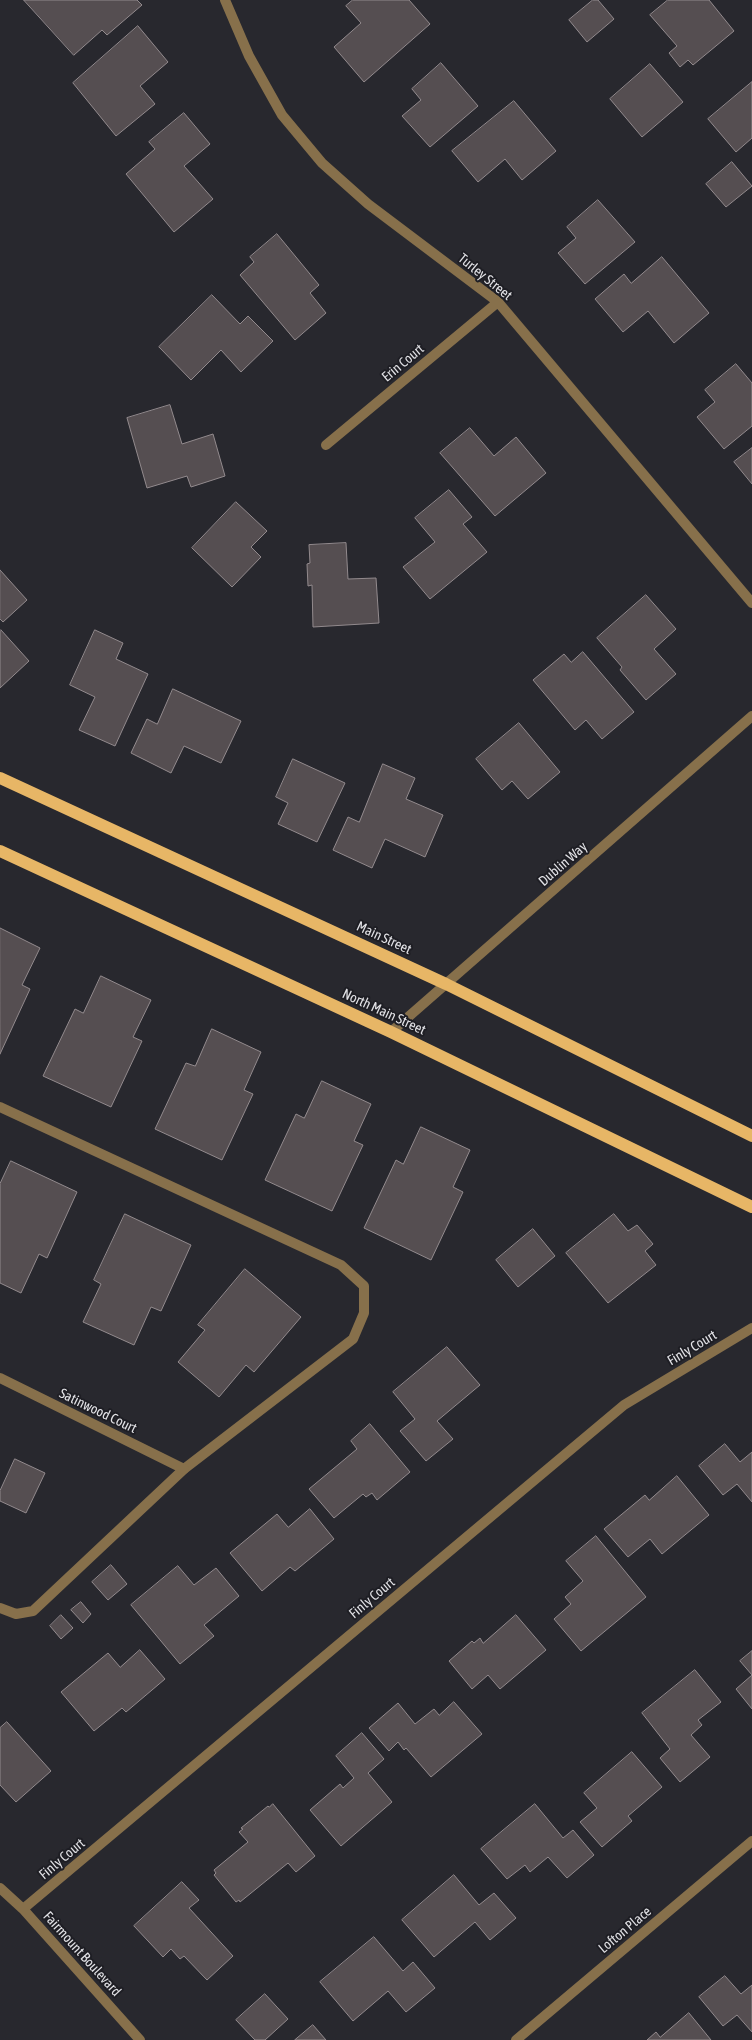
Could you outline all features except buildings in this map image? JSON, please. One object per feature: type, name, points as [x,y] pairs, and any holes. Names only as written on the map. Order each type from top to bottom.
[{"type":"main road","name":"Main Street","points":[[0,778],[446,984],[752,1136]]},
{"type":"main road","name":"North Main Street","points":[[0,851],[391,1032],[752,1208]]},
{"type":"street","name":"Turley Street","points":[[225,0],[249,56],[282,116],[322,163],[368,204],[498,302],[752,603]]},
{"type":"street","name":"Erin Court","points":[[326,445],[498,302]]},
{"type":"street","name":"Dublin Way","points":[[391,1032],[752,716]]},
{"type":"street","points":[[0,1107],[342,1265],[364,1286],[364,1313],[353,1339],[184,1469],[33,1611],[16,1614],[0,1608]]},
{"type":"street","name":"Finly Court","points":[[24,1909],[624,1405],[752,1328]]},
{"type":"street","name":"Satinwood Court","points":[[0,1378],[184,1469]]},
{"type":"street","name":"Lofton Place","points":[[516,2040],[752,1840]]},
{"type":"street","name":"Fairmount Boulevard","points":[[0,1888],[24,1909],[140,2040]]}]
